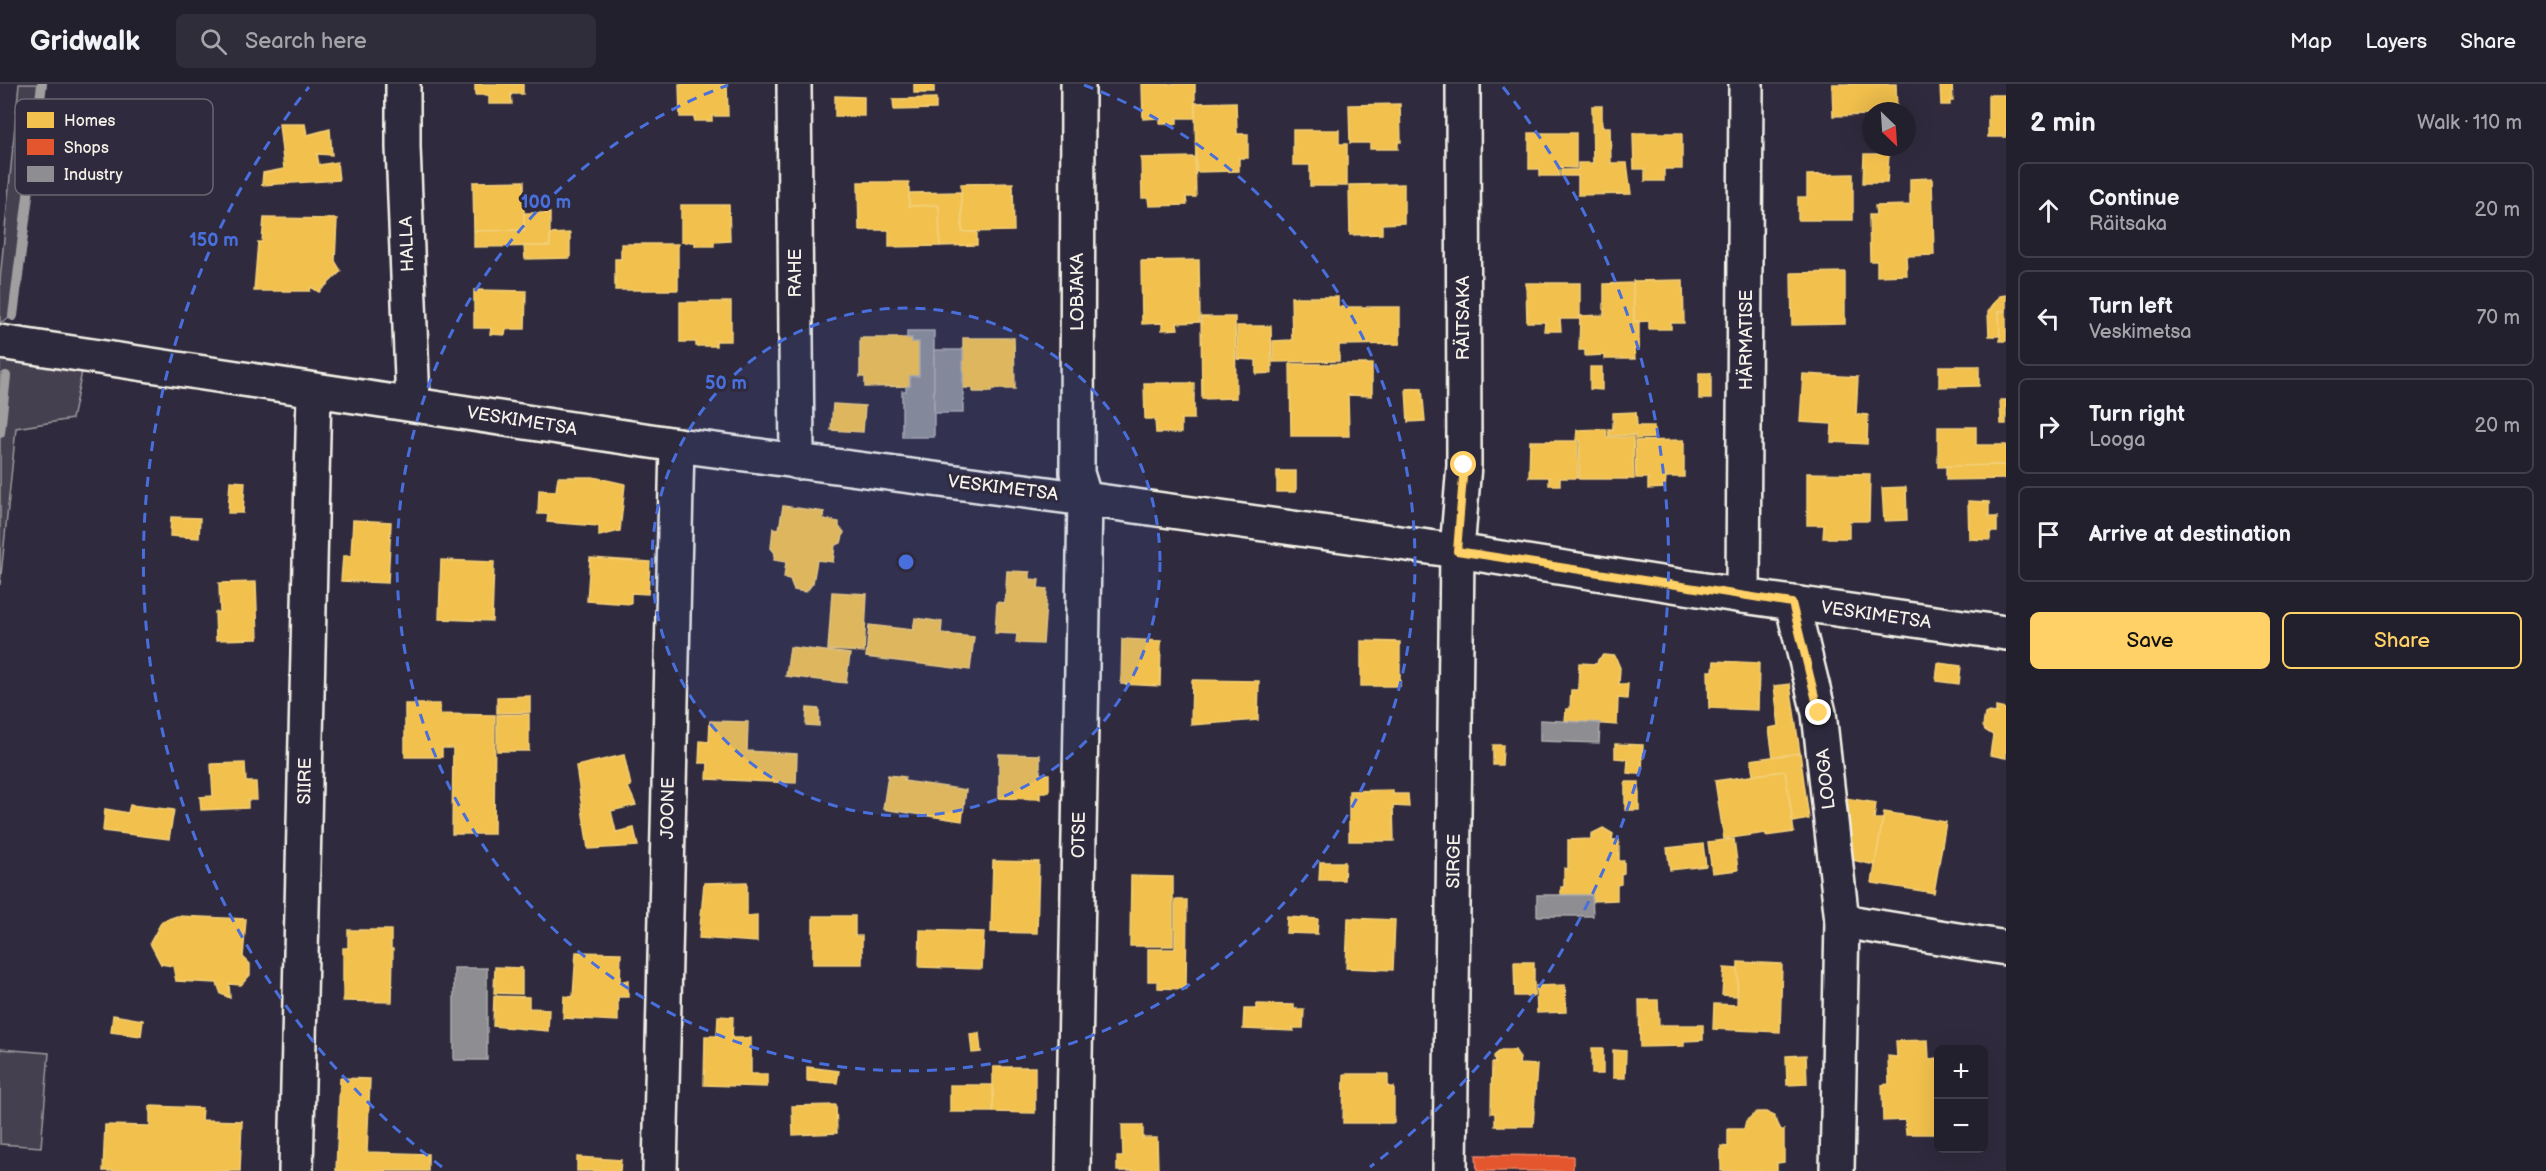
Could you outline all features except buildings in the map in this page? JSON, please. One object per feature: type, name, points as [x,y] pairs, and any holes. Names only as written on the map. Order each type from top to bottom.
[{"type":"street","name":"HALLA","points":[[403,84],[403,147],[413,404]]},
{"type":"street","name":"RAHE","points":[[794,84],[797,462]]},
{"type":"street","name":"LOBJAKA","points":[[1078,84],[1077,473],[1085,499]]},
{"type":"street","name":"RÄITSAKA","points":[[1457,551],[1464,465],[1463,84]]},
{"type":"street","name":"HÄRMATISE","points":[[1743,596],[1746,84]]},
{"type":"street","name":"VESKIMETSA","points":[[0,342],[677,445],[1457,551],[1743,596],[2006,633]]},
{"type":"street","name":"SIIRE","points":[[296,1171],[314,391]]},
{"type":"street","name":"JOONE","points":[[660,1171],[677,445]]},
{"type":"street","name":"OTSE","points":[[1073,1171],[1085,499]]},
{"type":"street","name":"SIRGE","points":[[1450,1171],[1457,551]]},
{"type":"street","name":"LOOGA","points":[[1792,603],[1819,713],[1842,921],[1837,1171]]},
{"type":"street","points":[[1842,921],[2006,948]]},
{"type":"shaded area","points":[[19,84],[42,84],[40,99],[18,99]]},
{"type":"shaded area","points":[[15,125],[15,195],[28,195],[13,316],[0,323],[0,280]]},
{"type":"shaded area","points":[[0,354],[83,367],[72,419],[16,428],[0,585]]},
{"type":"shaded area","points":[[0,1049],[49,1053],[41,1147],[0,1144]]},
{"type":"waterway","points":[[40,99],[42,84]]},
{"type":"waterway","points":[[13,316],[28,195]]},
{"type":"waterway","points":[[0,433],[6,376]]},
{"type":"route","points":[[1464,465],[1457,551],[1792,603],[1819,713]]}]
